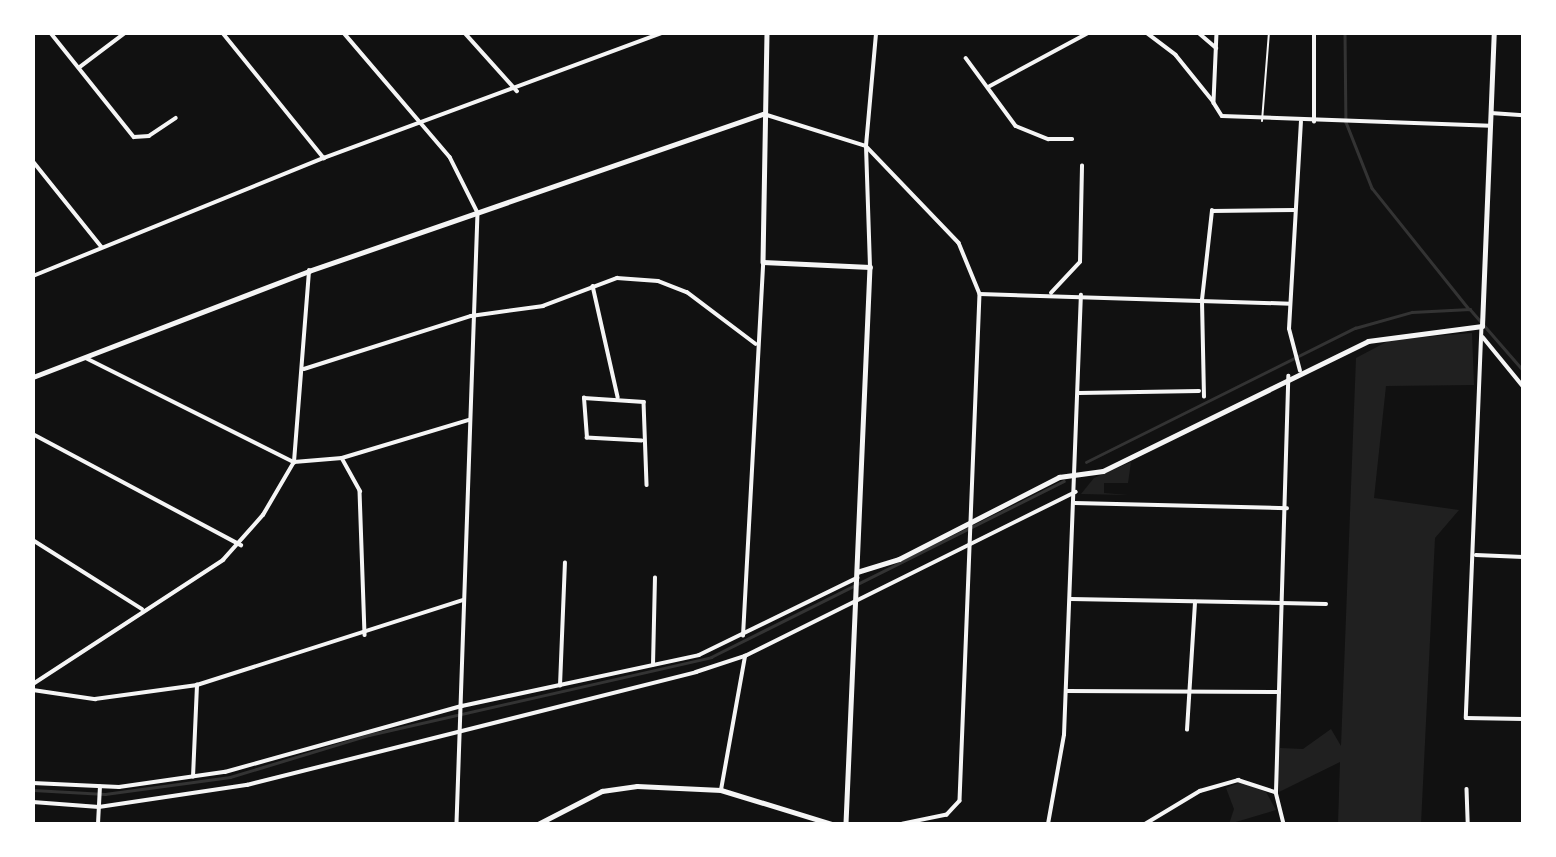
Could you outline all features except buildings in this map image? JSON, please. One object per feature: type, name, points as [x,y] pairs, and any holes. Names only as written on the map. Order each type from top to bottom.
[{"type":"street","points":[[51,33],[134,137],[149,136],[176,118]]},
{"type":"street","points":[[80,67],[125,33]]},
{"type":"street","points":[[223,33],[324,158]]},
{"type":"street","points":[[344,33],[466,179],[478,213],[471,316],[457,824]]},
{"type":"street","points":[[465,33],[517,91]]},
{"type":"street","points":[[33,276],[324,158],[517,91],[662,33]]},
{"type":"street","points":[[743,636],[756,344],[763,262],[767,33]]},
{"type":"street","points":[[990,86],[1088,33]]},
{"type":"street","points":[[1147,33],[1176,55],[1222,117],[1262,121],[1490,126]]},
{"type":"street","points":[[1199,33],[1217,49]]},
{"type":"street","points":[[1214,103],[1217,33]]},
{"type":"street","points":[[1314,33],[1314,122]]},
{"type":"street","points":[[1494,33],[1475,555],[1465,718],[1523,719]]},
{"type":"street","points":[[846,824],[870,268],[866,146],[875,35]]},
{"type":"street","points":[[966,58],[990,86],[1016,125],[1049,139],[1072,139]]},
{"type":"street","points":[[1491,113],[1523,115]]},
{"type":"street","points":[[33,377],[309,271],[764,114],[866,146],[958,243],[980,294],[960,801],[947,814],[903,824]]},
{"type":"street","points":[[1300,371],[1290,304],[1301,122]]},
{"type":"street","points":[[33,161],[102,247]]},
{"type":"street","points":[[1049,295],[1080,262],[1082,166]]},
{"type":"street","points":[[1204,397],[1200,391],[1202,300],[1212,211],[1295,210]]},
{"type":"street","points":[[763,262],[870,268]]},
{"type":"street","points":[[33,684],[242,545],[294,462],[304,369],[309,271]]},
{"type":"street","points":[[304,369],[471,316],[518,313],[593,286],[629,278],[672,285],[720,313],[756,344]]},
{"type":"street","points":[[593,286],[618,397]]},
{"type":"street","points":[[980,294],[1082,295],[1290,304]]},
{"type":"street","points":[[1048,824],[1059,763],[1067,691],[1082,295]]},
{"type":"street","points":[[33,783],[100,790],[193,778],[462,706],[653,665],[743,636],[1075,472],[1103,471],[1288,376],[1378,338],[1482,325]]},
{"type":"street","points":[[1482,336],[1523,386]]},
{"type":"street","points":[[86,358],[294,462],[342,458],[468,420]]},
{"type":"street","points":[[1284,824],[1276,793],[1280,603],[1287,508],[1288,376]]},
{"type":"street","points":[[1079,393],[1200,391]]},
{"type":"street","points":[[642,441],[584,433],[584,398],[618,397],[644,402],[642,441],[647,485]]},
{"type":"street","points":[[33,434],[242,545]]},
{"type":"street","points":[[342,458],[360,491],[366,635]]},
{"type":"street","points":[[33,802],[99,804],[247,785],[745,656],[857,597],[969,546],[1075,492]]},
{"type":"street","points":[[1074,503],[1287,508]]},
{"type":"street","points":[[33,540],[142,609]]},
{"type":"street","points":[[1475,555],[1523,557]]},
{"type":"street","points":[[560,686],[565,563]]},
{"type":"street","points":[[653,665],[655,578]]},
{"type":"street","points":[[33,690],[95,699],[197,685],[366,635],[464,600]]},
{"type":"street","points":[[1071,600],[1326,604]]},
{"type":"street","points":[[1187,730],[1192,693],[1195,602]]},
{"type":"street","points":[[721,790],[745,656]]},
{"type":"street","points":[[193,778],[197,685]]},
{"type":"street","points":[[1067,691],[1279,692]]},
{"type":"street","points":[[1145,824],[1222,783],[1252,781],[1276,793]]},
{"type":"street","points":[[538,824],[620,786],[721,790],[832,824]]},
{"type":"street","points":[[1467,789],[1468,824]]},
{"type":"street","points":[[99,824],[100,790]]},
{"type":"lane","points":[[1262,121],[1269,33]]},
{"type":"shaded area","points":[[1472,333],[1474,385],[1386,386],[1374,498],[1459,510],[1435,538],[1421,824],[1338,824],[1340,762],[1279,792],[1277,767],[1280,748],[1303,749],[1331,729],[1341,746],[1356,358],[1390,340]]},
{"type":"shaded area","points":[[1131,462],[1128,483],[1104,483],[1104,493],[1128,495],[1081,494],[1094,478]]},
{"type":"shaded area","points":[[1241,782],[1266,792],[1276,810],[1229,824],[1234,809],[1226,788]]},
{"type":"waterway","points":[[1345,33],[1346,122],[1372,188],[1469,309]]},
{"type":"waterway","points":[[1086,462],[1355,328],[1412,312],[1470,309],[1523,370]]},
{"type":"waterway","points":[[33,790],[105,794],[230,777],[369,735],[711,657],[1064,481]]}]
